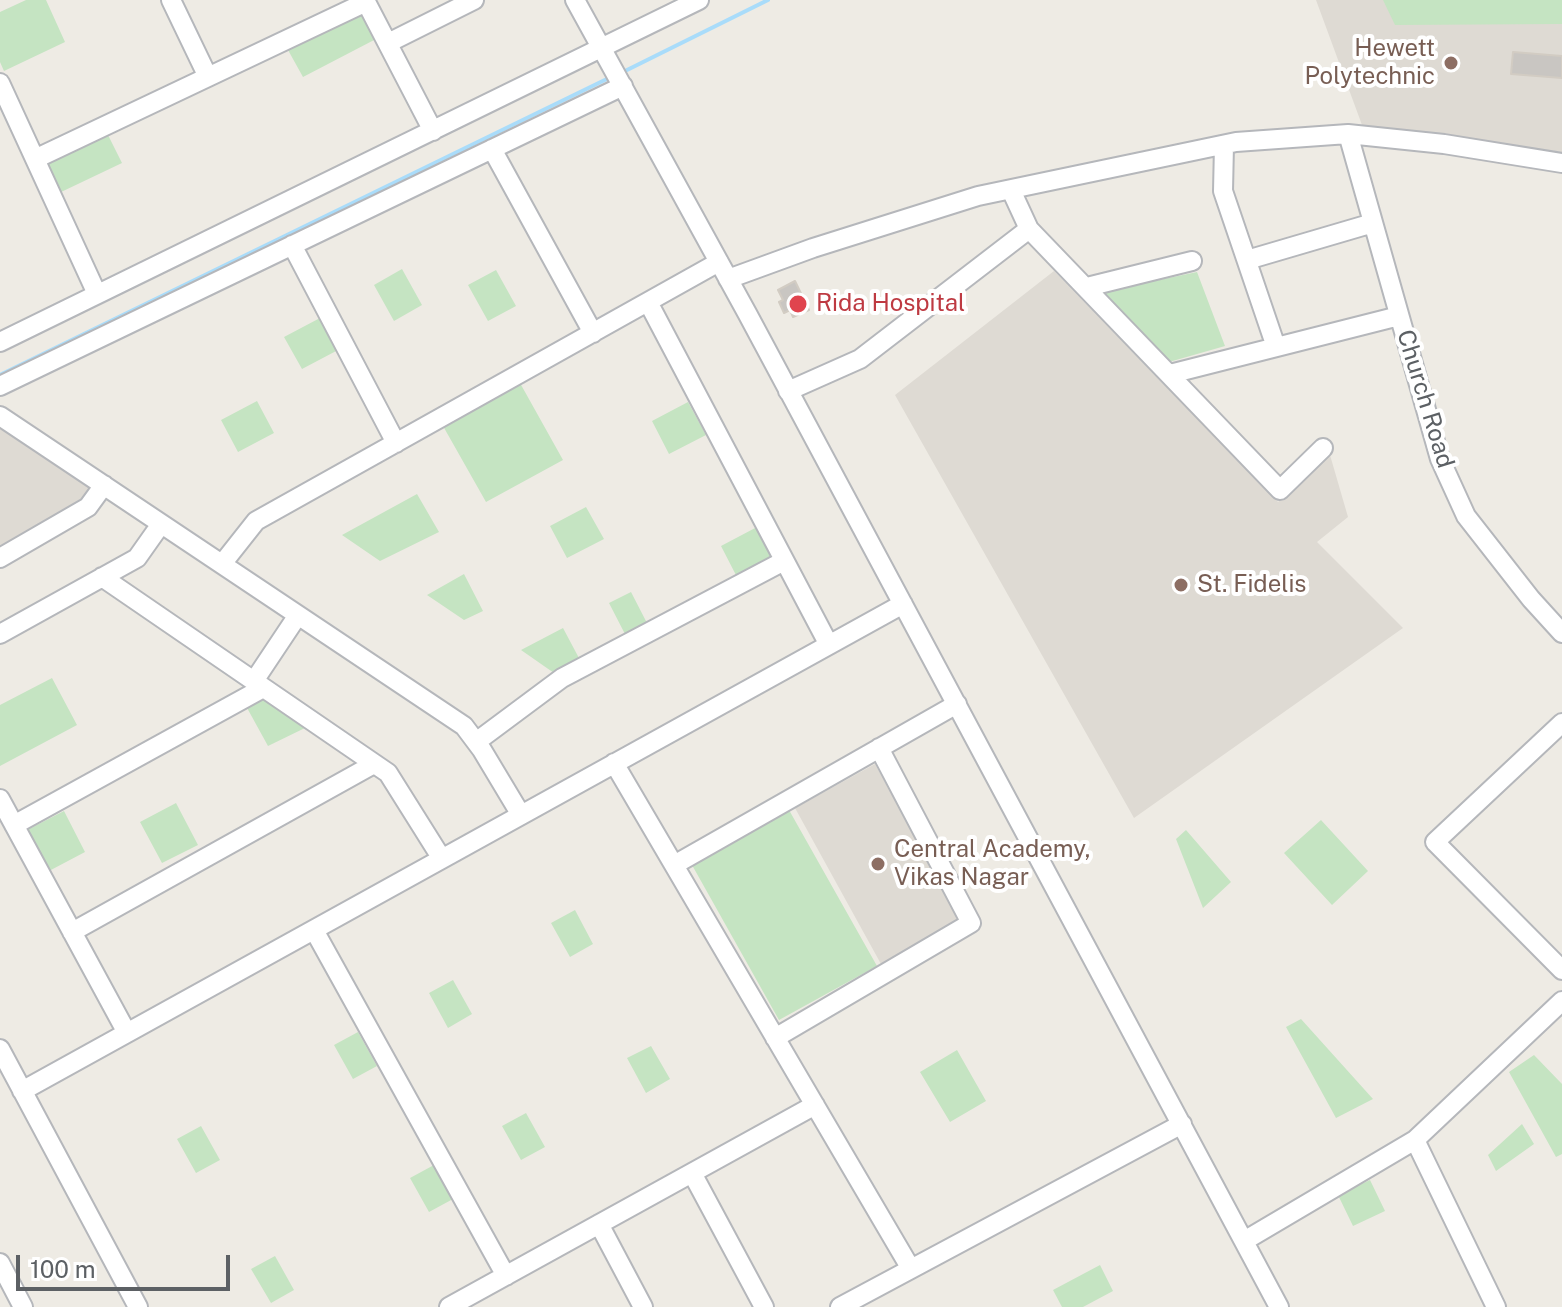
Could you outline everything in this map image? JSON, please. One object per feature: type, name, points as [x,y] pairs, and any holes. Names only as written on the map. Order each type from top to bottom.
[{"type":"street","points":[[171,0],[208,77]]},
{"type":"street","points":[[388,43],[474,0]]},
{"type":"street","points":[[575,0],[957,704],[1279,1307]]},
{"type":"street","points":[[0,342],[699,0]]},
{"type":"street","points":[[35,159],[365,1],[433,131]]},
{"type":"street","points":[[0,386],[492,149],[618,78]]},
{"type":"street","points":[[0,83],[97,294]]},
{"type":"street","points":[[222,564],[256,521],[648,302],[723,270],[813,248],[978,196],[1224,145],[1348,134],[1444,144],[1562,163]]},
{"type":"street","name":"Church Road","points":[[1348,134],[1440,459],[1466,516],[1562,633]]},
{"type":"street","points":[[1224,145],[1223,191],[1276,347]]},
{"type":"street","points":[[492,149],[593,333]]},
{"type":"street","points":[[1011,190],[1029,229],[1280,490],[1323,448]]},
{"type":"street","points":[[1247,260],[1373,223]]},
{"type":"street","points":[[788,391],[860,359],[1029,229]]},
{"type":"street","points":[[292,245],[396,443]]},
{"type":"street","points":[[1087,287],[1192,261]]},
{"type":"street","points":[[648,302],[829,645]]},
{"type":"street","points":[[1170,374],[1399,316]]},
{"type":"street","points":[[0,416],[464,726],[521,815]]},
{"type":"street","points":[[0,558],[88,507],[104,485]]},
{"type":"street","points":[[0,634],[137,558],[161,524]]},
{"type":"street","points":[[476,742],[562,678],[784,561]]},
{"type":"street","points":[[102,577],[388,773],[442,859]]},
{"type":"street","points":[[13,1085],[127,1033],[903,604]]},
{"type":"street","points":[[14,825],[258,684],[298,615]]},
{"type":"street","points":[[674,865],[957,704]]},
{"type":"street","points":[[1562,723],[1435,842],[1562,970]]},
{"type":"street","points":[[775,1038],[971,923],[879,748]]},
{"type":"street","points":[[614,763],[911,1269]]},
{"type":"street","points":[[72,932],[374,764]]},
{"type":"street","points":[[0,799],[127,1033]]},
{"type":"street","points":[[314,930],[506,1276]]},
{"type":"street","points":[[1244,1241],[1415,1140],[1562,1001]]},
{"type":"street","points":[[0,1049],[13,1085],[138,1307]]},
{"type":"street","points":[[449,1307],[815,1105]]},
{"type":"street","points":[[840,1307],[1182,1124]]},
{"type":"street","points":[[1415,1140],[1496,1307]]},
{"type":"street","points":[[692,1173],[764,1307]]},
{"type":"street","points":[[599,1224],[643,1307]]},
{"type":"street","points":[[2,1272],[23,1307]]},
{"type":"shaded area","name":"Hewett Polytechnic","points":[[1316,0],[1562,0],[1562,152],[1362,125]]},
{"type":"shaded area","name":"St. Fidelis","points":[[1054,271],[1278,502],[1330,455],[1348,517],[1317,542],[1403,628],[1134,818],[895,395]]},
{"type":"shaded area","points":[[0,424],[94,491],[0,548]]},
{"type":"shaded area","name":"Central Academy, Vikas Nagar","points":[[875,764],[961,920],[881,964],[795,808]]},
{"type":"green space","points":[[26,0],[46,0],[65,42],[4,71],[0,62],[0,12]]},
{"type":"green space","points":[[1383,0],[1562,0],[1562,24],[1395,25]]},
{"type":"green space","points":[[362,12],[376,39],[303,77],[288,50]]},
{"type":"green space","points":[[108,135],[122,163],[59,193],[45,166]]},
{"type":"green space","points":[[402,269],[422,305],[394,321],[374,285]]},
{"type":"green space","points":[[496,270],[516,306],[488,321],[468,285]]},
{"type":"green space","points":[[1197,272],[1225,346],[1169,362],[1102,292]]},
{"type":"green space","points":[[320,318],[338,350],[302,369],[284,337]]},
{"type":"green space","points":[[520,383],[563,460],[486,502],[443,426]]},
{"type":"green space","points":[[257,401],[274,433],[238,452],[221,420]]},
{"type":"green space","points":[[688,402],[706,435],[669,454],[652,421]]},
{"type":"green space","points":[[417,494],[439,532],[380,561],[342,535]]},
{"type":"green space","points":[[586,507],[604,539],[567,558],[550,526]]},
{"type":"green space","points":[[757,527],[774,560],[738,579],[721,546]]},
{"type":"green space","points":[[464,574],[483,611],[464,620],[427,595]]},
{"type":"green space","points":[[631,592],[648,625],[626,636],[609,603]]},
{"type":"green space","points":[[563,628],[580,660],[554,673],[521,650]]},
{"type":"green space","points":[[52,678],[77,725],[0,766],[0,705]]},
{"type":"green space","points":[[265,695],[307,727],[268,746],[246,706]]},
{"type":"green space","points":[[176,803],[198,845],[162,863],[140,822]]},
{"type":"green space","points":[[789,810],[877,966],[779,1020],[692,865]]},
{"type":"green space","points":[[64,811],[85,852],[49,871],[27,830]]},
{"type":"green space","points":[[1321,820],[1368,871],[1332,905],[1284,853]]},
{"type":"green space","points":[[1186,830],[1231,882],[1203,908],[1176,839]]},
{"type":"green space","points":[[575,910],[593,944],[570,957],[551,923]]},
{"type":"green space","points":[[453,980],[472,1014],[448,1028],[429,993]]},
{"type":"green space","points":[[1301,1019],[1373,1099],[1336,1118],[1286,1027]]},
{"type":"green space","points":[[358,1032],[377,1066],[353,1079],[334,1045]]},
{"type":"green space","points":[[651,1046],[670,1079],[646,1093],[627,1058]]},
{"type":"green space","points":[[957,1050],[986,1101],[950,1122],[920,1072]]},
{"type":"green space","points":[[1534,1055],[1562,1084],[1562,1154],[1556,1157],[1509,1072]]},
{"type":"green space","points":[[526,1113],[545,1147],[521,1160],[502,1126]]},
{"type":"green space","points":[[1522,1124],[1534,1144],[1496,1171],[1488,1155]]},
{"type":"green space","points":[[201,1126],[220,1160],[196,1173],[177,1139]]},
{"type":"green space","points":[[434,1165],[453,1199],[429,1212],[410,1178]]},
{"type":"green space","points":[[1370,1180],[1385,1211],[1353,1226],[1338,1195]]},
{"type":"green space","points":[[275,1256],[294,1290],[271,1303],[251,1269]]},
{"type":"green space","points":[[1100,1265],[1113,1291],[1083,1307],[1062,1307],[1053,1290]]},
{"type":"building","points":[[1513,52],[1562,56],[1562,78],[1511,74]]},
{"type":"building","points":[[795,281],[809,310],[793,317],[790,310],[784,313],[778,290]]},
{"type":"waterway","points":[[621,73],[768,0]]},
{"type":"waterway","points":[[0,375],[613,76]]},
{"type":"place","name":"Hewett Polytechnic","points":[[1451,63]]},
{"type":"place","name":"Rida Hospital","points":[[798,304]]},
{"type":"place","name":"St. Fidelis","points":[[1181,585]]},
{"type":"place","name":"Central Academy, Vikas Nagar","points":[[878,864]]}]
